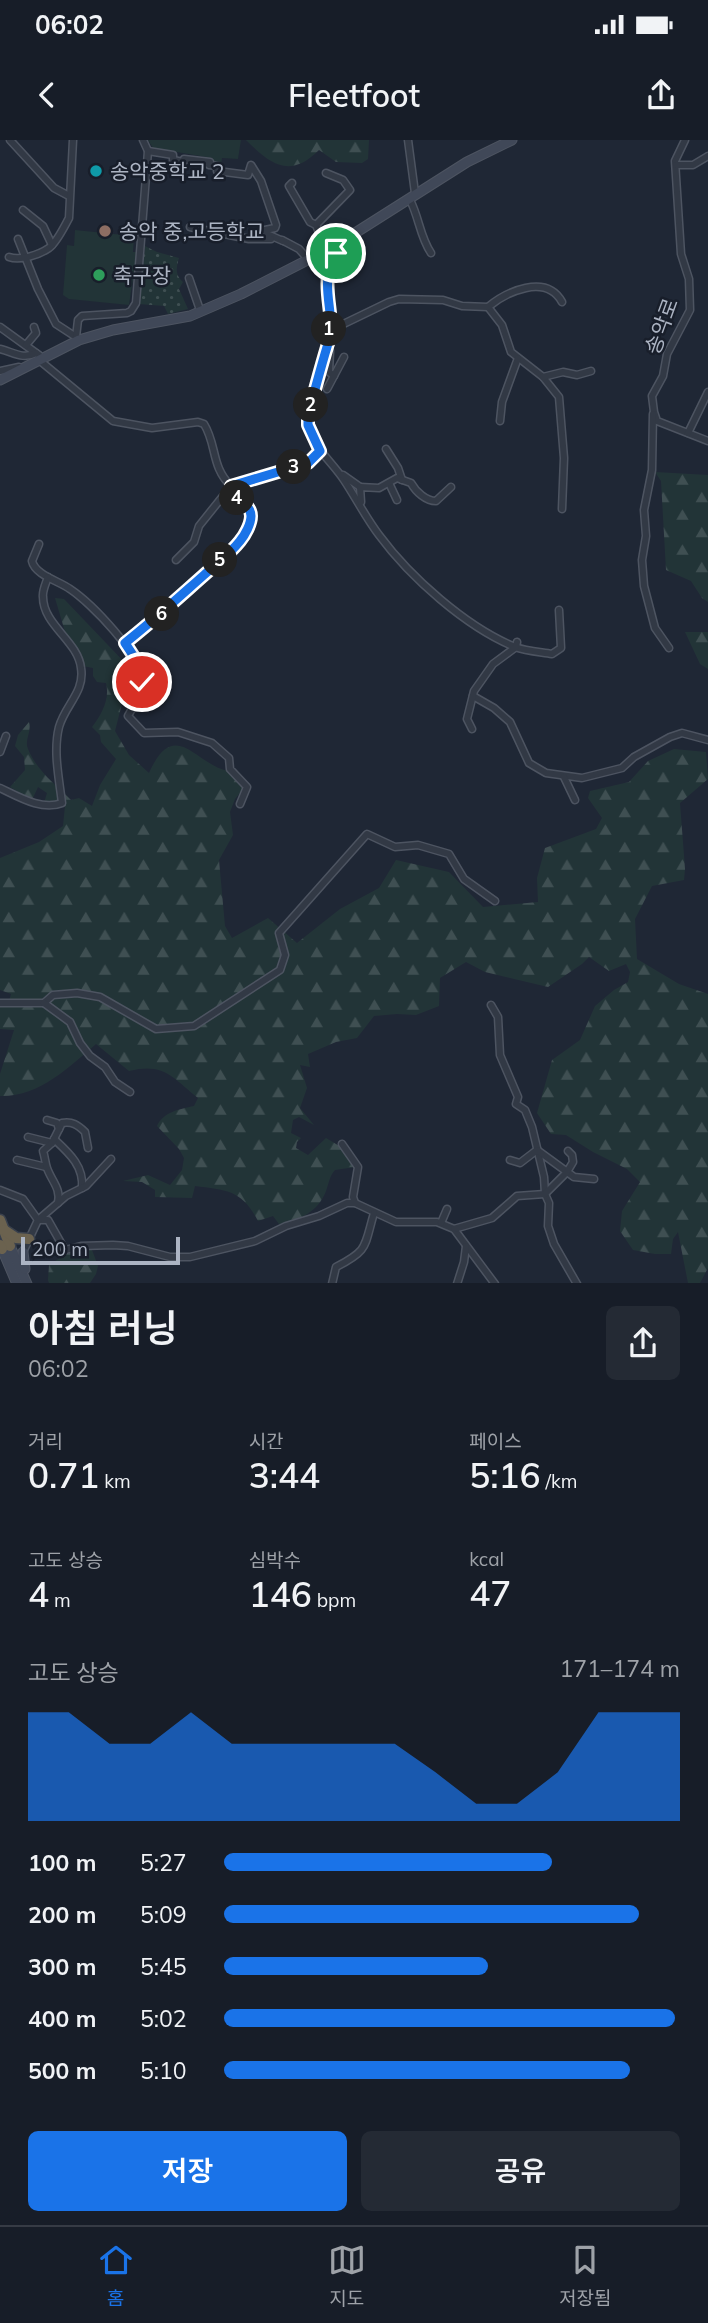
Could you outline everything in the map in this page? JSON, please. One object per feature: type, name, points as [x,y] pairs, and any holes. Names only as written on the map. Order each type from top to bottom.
[{"type":"highway","points":[[2,1225],[16,1238],[29,1239]]},
{"type":"highway","points":[[2,1225],[7,1252]]},
{"type":"main road","points":[[412,196],[465,160],[505,140]]},
{"type":"main road","points":[[0,379],[38,356],[70,343],[190,316],[241,294],[329,247],[467,162],[512,140]]},
{"type":"main road","points":[[0,379],[68,339],[104,329],[169,319],[200,310],[329,247]]},
{"type":"main road","points":[[7,1252],[15,1283]]},
{"type":"main road","points":[[7,1252],[29,1283]]},
{"type":"main road","points":[[0,1268],[15,1283]]},
{"type":"street","points":[[10,140],[54,188],[69,196]]},
{"type":"street","points":[[9,257],[17,260],[52,245],[69,218],[73,140]]},
{"type":"street","points":[[18,239],[56,324],[76,337],[78,320],[82,316],[131,311],[136,303],[148,151],[143,140]]},
{"type":"street","points":[[408,140],[412,196],[424,242],[431,253]]},
{"type":"street","name":"송악로","points":[[669,648],[661,639],[653,621],[644,586],[642,560],[646,536],[644,510],[652,470],[652,396],[663,376],[667,354],[690,310],[690,279],[681,254],[675,161],[685,140]]},
{"type":"street","points":[[148,151],[173,155],[173,160],[179,162],[184,159],[210,162],[209,165],[218,166],[217,171],[248,175],[251,164],[261,181],[276,225],[275,228],[265,230],[267,234],[299,249],[306,257]]},
{"type":"street","points":[[676,165],[693,165],[708,156]]},
{"type":"street","points":[[316,225],[350,190],[343,180],[326,173]]},
{"type":"street","points":[[292,183],[289,186],[303,211],[336,253],[336,265],[327,282],[330,337],[308,416],[308,425],[320,451],[338,472],[361,504],[377,533],[405,568],[446,604],[474,624],[517,644],[552,654],[561,648],[559,610]]},
{"type":"street","points":[[23,210],[43,226],[52,245]]},
{"type":"street","points":[[190,227],[249,239],[283,241]]},
{"type":"street","points":[[189,278],[200,310]]},
{"type":"street","points":[[329,331],[398,299],[443,300],[461,306],[488,307],[503,295],[539,287],[554,292],[562,302]]},
{"type":"street","points":[[488,307],[502,325],[511,352],[543,377],[555,390],[561,405],[564,458],[562,509]]},
{"type":"street","points":[[0,327],[26,345],[113,421],[152,428],[191,422],[204,424],[215,463],[222,477],[231,486],[232,494],[249,507],[250,523],[240,541],[163,613],[125,643]]},
{"type":"street","points":[[26,345],[36,333],[34,327]]},
{"type":"street","points":[[326,345],[330,351],[329,372],[334,376]]},
{"type":"street","points":[[0,349],[23,356],[38,356]]},
{"type":"street","points":[[327,389],[344,357]]},
{"type":"street","points":[[500,421],[502,402],[518,358]]},
{"type":"street","points":[[0,370],[21,367]]},
{"type":"street","points":[[543,377],[563,372],[577,375],[591,371]]},
{"type":"street","points":[[688,433],[708,392]]},
{"type":"street","points":[[701,408],[708,411]]},
{"type":"street","points":[[654,412],[657,421],[708,441]]},
{"type":"street","points":[[386,449],[402,480]]},
{"type":"street","points":[[176,560],[194,542],[199,526],[231,486],[308,463],[320,451]]},
{"type":"street","points":[[338,472],[360,487],[379,488],[393,479],[402,480],[411,483],[415,490],[431,501],[436,501],[451,487]]},
{"type":"street","points":[[389,483],[397,500]]},
{"type":"street","points":[[360,487],[361,504]]},
{"type":"street","points":[[38,544],[32,565],[92,605],[125,643],[140,666],[142,682],[128,716],[144,733],[178,732],[212,743],[229,758],[230,769],[247,787],[240,804]]},
{"type":"street","points":[[0,788],[42,805],[62,803],[56,744],[59,726],[67,707],[79,691],[82,671],[76,654],[51,620],[43,601],[48,576]]},
{"type":"street","points":[[472,729],[467,719],[473,696],[493,664],[517,644]]},
{"type":"street","points":[[473,696],[494,708],[510,722],[529,763],[546,773],[564,777],[582,778],[622,768],[634,757],[682,733],[708,740]]},
{"type":"street","points":[[0,752],[6,736]]},
{"type":"street","points":[[564,777],[575,800]]},
{"type":"street","points":[[44,1003],[53,995],[78,993],[100,997],[156,1029],[194,1026],[280,970],[285,955],[279,933],[367,834],[395,847],[418,845],[449,854],[464,879],[495,901]]},
{"type":"street","points":[[0,1003],[44,1003],[70,1022],[90,1056],[105,1067],[115,1082],[130,1092]]},
{"type":"street","points":[[491,1005],[498,1017],[500,1055],[518,1097],[516,1104],[525,1110],[528,1116],[544,1177],[545,1194],[549,1203],[548,1226],[554,1244],[577,1283]]},
{"type":"street","points":[[47,1120],[57,1123],[59,1129]]},
{"type":"street","points":[[58,1203],[58,1188],[46,1167],[43,1151],[53,1141],[62,1123],[67,1122],[85,1132],[88,1149]]},
{"type":"street","points":[[28,1137],[53,1141],[70,1155],[81,1170],[82,1188]]},
{"type":"street","points":[[342,1144],[358,1167],[353,1197],[355,1203]]},
{"type":"street","points":[[510,1160],[520,1163],[537,1150]]},
{"type":"street","points":[[537,1150],[575,1177],[594,1179]]},
{"type":"street","points":[[454,1229],[492,1218],[517,1196],[545,1194],[573,1162],[568,1151]]},
{"type":"street","points":[[7,1252],[29,1239],[38,1220],[82,1188],[111,1159]]},
{"type":"street","points":[[17,1160],[46,1167]]},
{"type":"street","points":[[0,1190],[23,1199],[38,1220]]},
{"type":"street","points":[[38,1220],[48,1220],[65,1250],[81,1246],[113,1245],[128,1246],[170,1257],[190,1257],[255,1241],[286,1226],[319,1216],[347,1203],[355,1203],[396,1222],[441,1223],[454,1229],[495,1283]]},
{"type":"street","points":[[441,1223],[447,1209]]},
{"type":"street","points":[[332,1283],[336,1266],[351,1261],[362,1251],[374,1213]]},
{"type":"street","points":[[457,1283],[466,1246]]},
{"type":"green space","points":[[148,140],[241,140],[238,159],[222,158],[221,165],[213,163],[212,158],[153,148]]},
{"type":"green space","points":[[246,140],[369,140],[368,159],[362,163],[336,162],[319,150],[299,164],[281,165],[272,162]]},
{"type":"green space","points":[[75,230],[134,236],[133,252],[137,252],[129,305],[69,299],[63,295],[67,245],[74,246]]},
{"type":"green space","points":[[145,246],[179,258],[177,271],[183,282],[179,289],[188,309],[168,314],[164,306],[139,304]]},
{"type":"green space","points":[[655,472],[708,475],[708,602],[702,598],[691,581],[666,570],[661,481]]},
{"type":"green space","points":[[55,598],[64,599],[128,666],[126,688],[115,731],[129,755],[149,773],[159,756],[168,748],[186,748],[217,767],[229,771],[244,788],[235,799],[230,812],[233,835],[219,860],[225,926],[232,938],[268,918],[297,943],[340,909],[379,888],[396,860],[449,872],[483,907],[538,902],[537,878],[545,848],[596,829],[602,818],[588,798],[590,791],[629,782],[648,761],[674,749],[706,752],[708,779],[680,803],[684,880],[652,886],[635,919],[637,959],[679,984],[708,994],[708,1268],[700,1283],[688,1283],[678,1232],[673,1239],[671,1254],[655,1254],[633,1250],[620,1231],[622,1211],[640,1182],[627,1169],[566,1135],[551,1134],[537,1113],[552,1060],[580,1040],[595,1006],[628,982],[630,972],[626,964],[609,971],[589,957],[548,987],[485,972],[466,962],[440,978],[439,1006],[416,1015],[374,1016],[357,1038],[336,1042],[308,1054],[310,1067],[300,1065],[307,1088],[300,1108],[314,1125],[299,1117],[293,1120],[291,1133],[301,1138],[296,1148],[308,1155],[326,1138],[341,1147],[355,1167],[335,1170],[323,1198],[313,1210],[279,1224],[273,1216],[258,1221],[246,1203],[225,1191],[195,1186],[192,1198],[155,1197],[155,1190],[142,1182],[123,1181],[148,1175],[170,1185],[182,1170],[184,1158],[179,1149],[157,1126],[168,1114],[194,1106],[198,1098],[160,1070],[129,1071],[96,1044],[64,1071],[40,1086],[28,1092],[0,1096],[0,1074],[14,1030],[0,1029],[0,1001],[9,1001],[11,994],[0,990],[0,858],[39,842],[63,826],[65,806],[57,802],[44,803],[47,793],[38,787],[32,800],[10,787],[25,770],[24,757],[15,746],[18,735],[29,722],[27,746],[36,764],[71,800],[79,798],[92,806],[100,785],[116,759],[92,727],[104,706],[106,683],[97,682],[93,676],[93,668],[83,666],[71,652]]},
{"type":"green space","points":[[685,632],[708,632],[708,669],[700,664]]},
{"type":"green space","points":[[84,1249],[92,1250],[98,1266],[90,1283],[49,1283],[49,1265],[66,1254]]},
{"type":"place","name":"송악중학교 2","points":[[96,171]]},
{"type":"place","name":"송악 중,고등학교","points":[[105,231]]},
{"type":"place","name":"축구장","points":[[99,275]]},
{"type":"route","points":[[142,682],[140,666],[125,643],[163,613],[222,559],[240,541],[250,523],[249,507],[232,494],[231,486],[308,463],[320,451],[308,425],[308,416],[330,337],[327,282],[336,265],[336,253]]}]
